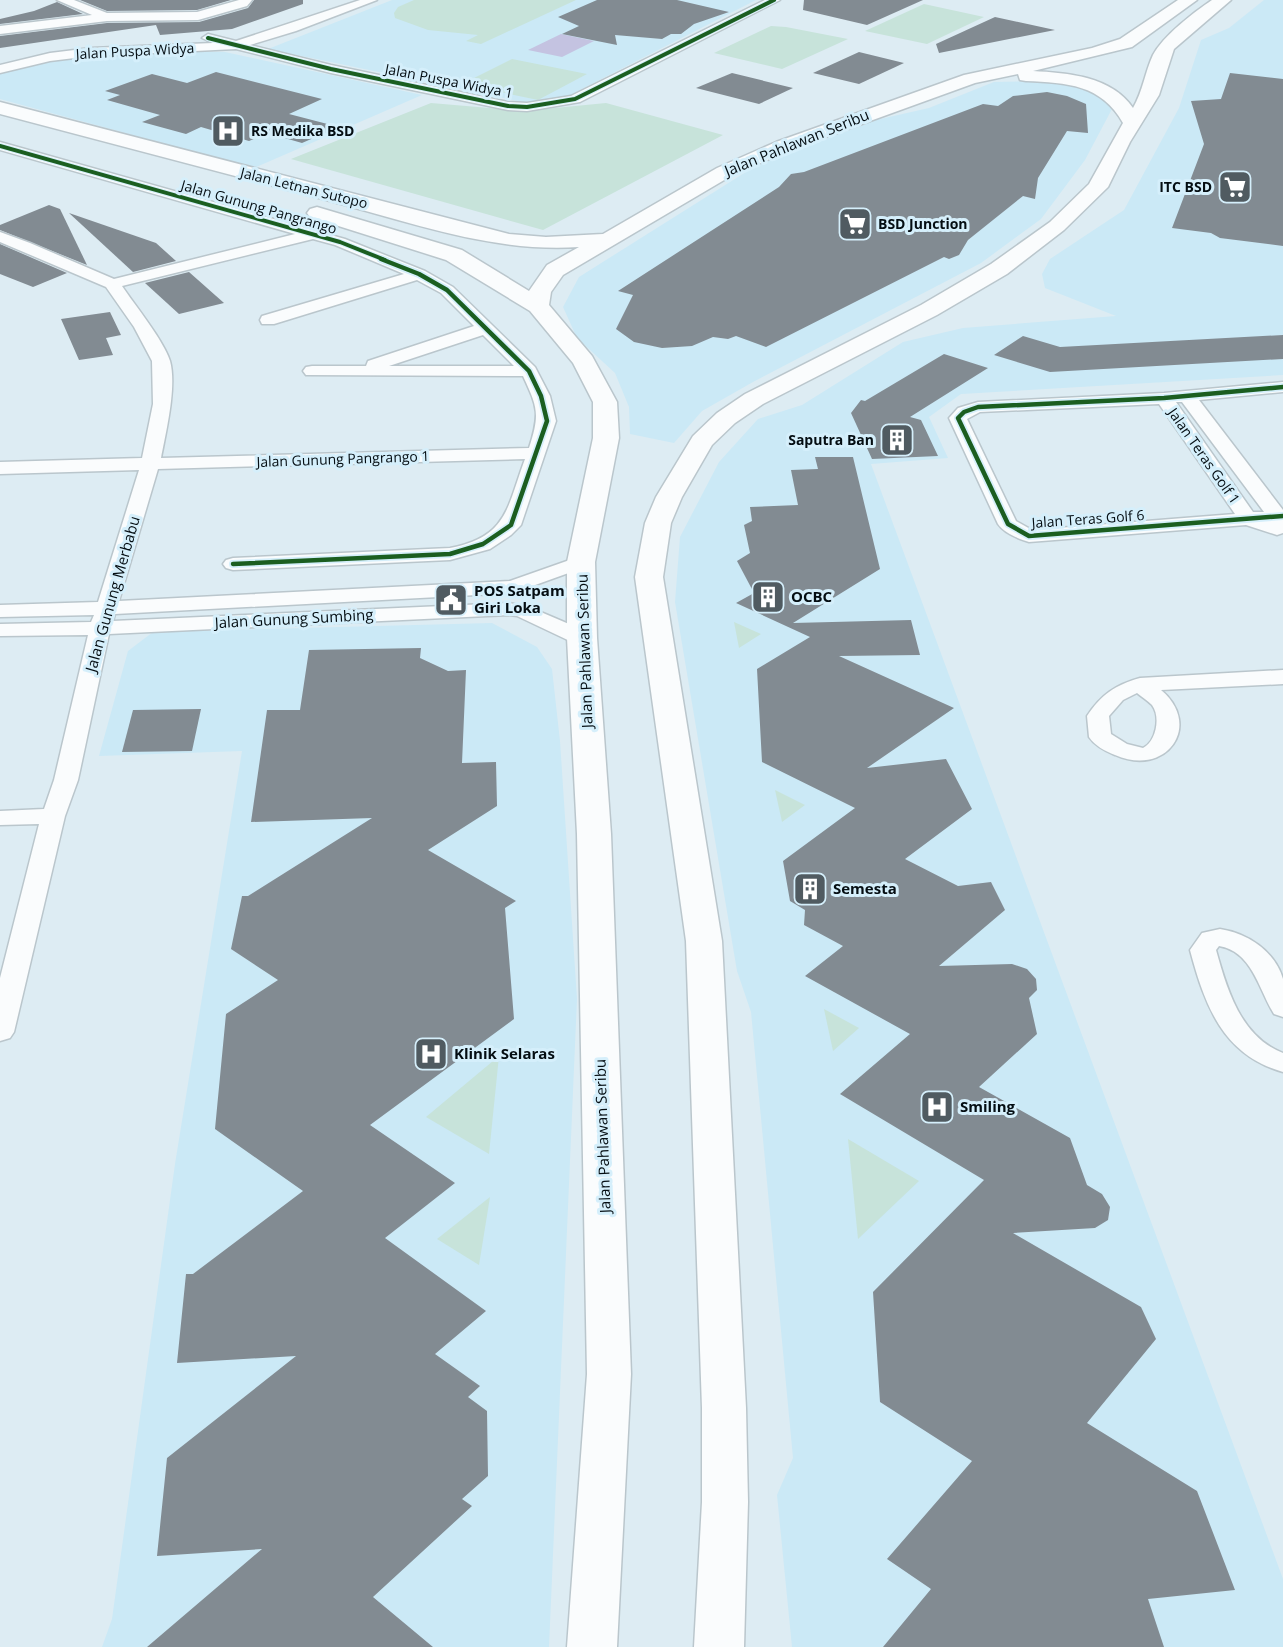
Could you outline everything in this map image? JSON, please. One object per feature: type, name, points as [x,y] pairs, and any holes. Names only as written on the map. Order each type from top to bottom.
[{"type":"main road","name":"Jalan Pahlawan Seribu","points":[[592,1647],[609,1374],[594,834],[582,638],[581,562],[606,438],[605,402],[584,361],[538,306],[540,292],[555,270],[739,165],[852,119],[970,79],[1096,52],[1126,43],[1189,0]]},
{"type":"main road","points":[[719,1647],[725,1502],[724,1408],[704,941],[649,577],[658,523],[669,497],[702,441],[726,418],[754,399],[928,310],[999,269],[1084,202],[1098,187],[1120,142],[1150,95],[1162,55],[1168,46],[1200,16],[1223,0]]},
{"type":"main road","points":[[1117,76],[1104,74],[1099,70],[1122,51],[1126,43]]},
{"type":"main road","points":[[1143,68],[1162,55]]},
{"type":"main road","points":[[970,79],[1027,76],[1072,81],[1113,96],[1132,123]]},
{"type":"main road","name":"Jalan Letnan Sutopo","points":[[0,108],[436,223],[507,254],[546,243],[612,237]]},
{"type":"main road","name":"Jalan Letnan Sutopo","points":[[0,126],[266,198]]},
{"type":"main road","name":"Jalan Letnan Sutopo","points":[[300,208],[454,255],[538,306]]},
{"type":"main road","points":[[454,255],[480,261],[507,254]]},
{"type":"street","points":[[63,0],[107,17],[126,46]]},
{"type":"street","points":[[92,0],[131,16],[141,32],[142,45]]},
{"type":"street","points":[[0,30],[107,17],[198,16],[243,3],[246,0]]},
{"type":"street","name":"Jalan Puspa Widya","points":[[235,36],[339,0]]},
{"type":"street","name":"Jalan Puspa Widya","points":[[0,64],[49,52],[235,36],[292,28],[371,0]]},
{"type":"street","name":"Jalan Puspa Widya 1","points":[[208,38],[235,36],[343,71],[508,106],[527,107],[575,99],[774,0]]},
{"type":"street","name":"Jalan Puspa Widya","points":[[142,45],[208,38]]},
{"type":"street","name":"Jalan Puspa Widya","points":[[0,69],[50,57],[126,46]]},
{"type":"street","name":"Jalan Gunung Pangrango","points":[[0,146],[340,242],[419,274],[447,290],[529,371],[541,396],[547,421],[511,525],[500,536],[479,548],[450,554],[233,564]]},
{"type":"street","points":[[0,237],[112,284],[314,235]]},
{"type":"street","points":[[268,320],[419,274]]},
{"type":"street","name":"Jalan Gunung Merbabu","points":[[1,1027],[53,816],[66,780],[103,618],[150,465],[162,404],[161,361],[142,327],[112,284]]},
{"type":"street","points":[[356,371],[486,328]]},
{"type":"street","points":[[312,371],[529,371]]},
{"type":"street","points":[[1164,398],[1283,387]]},
{"type":"street","name":"Jalan Teras Golf 1","points":[[1187,396],[1280,525]]},
{"type":"street","name":"Jalan Teras Golf 1","points":[[1164,398],[1248,519]]},
{"type":"street","name":"Jalan Teras Golf 6","points":[[1164,398],[978,407],[964,412],[958,418],[1008,524],[1029,536],[1248,519]]},
{"type":"street","name":"Jalan Gunung Pangrango 1","points":[[0,468],[536,453]]},
{"type":"street","points":[[1248,519],[1280,525]]},
{"type":"street","name":"Jalan Gunung Sumbing","points":[[0,630],[103,618],[513,586],[581,562]]},
{"type":"street","name":"Jalan Gunung Sumbing","points":[[0,611],[103,618],[509,609],[522,611],[582,638]]},
{"type":"street","points":[[1140,684],[1283,677]]},
{"type":"street","points":[[0,818],[53,816]]},
{"type":"street","points":[[1283,1008],[1260,961],[1249,950],[1232,940],[1215,937],[1208,940],[1203,950],[1207,968],[1231,1024],[1250,1047],[1283,1063]]},
{"type":"shaded area","points":[[392,0],[756,0],[568,96],[544,101],[523,102],[268,49]]},
{"type":"shaded area","points":[[1264,0],[1283,0],[1283,375],[961,394],[929,417],[948,458],[871,464],[1283,1579],[1283,1647],[792,1647],[777,1495],[793,1458],[751,1012],[737,971],[675,602],[680,537],[719,462],[758,419],[802,405],[903,342],[963,328],[1116,316],[1045,288],[1042,274],[1050,259],[1124,210],[1179,108],[1201,40],[1229,28]]},
{"type":"shaded area","points":[[561,34],[594,41],[562,57],[528,50]]},
{"type":"shaded area","name":"RS Medika BSD","points":[[167,51],[225,52],[422,95],[254,168],[0,99],[0,74],[53,60]]},
{"type":"shaded area","points":[[1052,81],[1093,91],[1113,107],[1085,160],[1041,219],[981,263],[702,411],[674,443],[630,434],[629,407],[615,373],[577,338],[563,307],[579,277],[757,165],[876,120],[929,108],[994,82]]},
{"type":"shaded area","points":[[492,623],[537,647],[552,669],[560,741],[577,999],[549,1647],[102,1647],[112,1619],[175,1164],[242,751],[99,756],[128,651],[153,632]]},
{"type":"green space","points":[[414,0],[576,0],[481,44],[466,41],[478,35],[428,30],[395,18],[394,13],[398,7]]},
{"type":"green space","points":[[924,4],[984,17],[927,44],[865,31]]},
{"type":"green space","points":[[771,26],[848,39],[782,69],[714,53]]},
{"type":"green space","points":[[512,59],[587,74],[538,100],[462,84]]},
{"type":"green space","points":[[431,103],[524,111],[606,103],[723,135],[543,230],[291,159]]},
{"type":"green space","points":[[734,622],[761,634],[739,648]]},
{"type":"green space","points":[[775,790],[805,805],[782,822]]},
{"type":"green space","points":[[824,1009],[859,1028],[833,1051]]},
{"type":"green space","points":[[499,1056],[489,1154],[426,1117]]},
{"type":"green space","points":[[848,1139],[919,1181],[858,1239]]},
{"type":"green space","points":[[490,1197],[479,1265],[437,1239]]},
{"type":"building","points":[[80,0],[231,0],[197,10],[107,11]]},
{"type":"building","points":[[254,0],[303,0],[303,4],[232,29],[160,35],[156,25],[0,48],[0,36],[107,23],[199,22],[248,8]]},
{"type":"building","points":[[597,0],[677,0],[729,12],[694,24],[681,34],[671,34],[662,39],[615,35],[617,45],[562,34],[579,26],[558,17]]},
{"type":"building","points":[[804,0],[923,0],[867,25],[803,10]]},
{"type":"building","points":[[57,2],[83,14],[0,24],[0,19],[34,11]]},
{"type":"building","points":[[995,17],[1055,30],[939,53],[936,44]]},
{"type":"building","points":[[859,52],[904,63],[859,84],[813,73]]},
{"type":"building","name":"RS Medika BSD","points":[[216,72],[322,99],[289,114],[339,127],[302,143],[267,133],[249,141],[201,127],[186,134],[142,122],[160,115],[107,100],[120,95],[105,91],[152,74],[187,83]]},
{"type":"building","points":[[732,73],[793,88],[759,104],[696,88]]},
{"type":"building","name":"ITC BSD","points":[[1230,73],[1283,79],[1283,246],[1220,238],[1211,233],[1172,228],[1204,144],[1191,101],[1221,99]]},
{"type":"building","name":"BSD Junction","points":[[1047,92],[1067,96],[1086,104],[1088,133],[1067,131],[1038,178],[1035,199],[1023,196],[968,240],[959,255],[949,259],[944,257],[766,347],[736,336],[728,339],[713,337],[692,346],[662,348],[634,342],[616,329],[633,295],[618,291],[779,187],[791,174],[804,172],[983,104],[998,106],[1013,96]]},
{"type":"building","points":[[49,205],[60,209],[87,265],[0,230],[0,225]]},
{"type":"building","points":[[69,213],[156,243],[176,261],[133,272]]},
{"type":"building","points":[[0,244],[67,273],[33,287],[0,274]]},
{"type":"building","points":[[189,272],[224,303],[179,314],[145,283]]},
{"type":"building","points":[[110,312],[121,335],[106,338],[113,355],[79,360],[61,319]]},
{"type":"building","points":[[1283,335],[1283,359],[1050,372],[994,355],[1023,336],[1060,347]]},
{"type":"building","points":[[944,354],[988,368],[910,417],[921,420],[938,456],[872,459],[851,413],[861,400],[865,401]]},
{"type":"building","points":[[815,457],[853,457],[880,569],[793,623],[911,620],[920,655],[839,656],[954,708],[867,768],[946,759],[972,809],[905,859],[958,886],[991,882],[1005,910],[939,966],[1012,964],[1027,969],[1036,979],[1037,990],[1029,998],[1037,1034],[979,1087],[1070,1138],[1087,1185],[1102,1194],[1110,1207],[1108,1220],[1095,1228],[1013,1233],[1141,1307],[1156,1339],[1087,1423],[1197,1491],[1235,1590],[1148,1599],[1164,1647],[883,1647],[931,1589],[887,1559],[972,1461],[880,1402],[873,1292],[984,1180],[840,1094],[910,1034],[805,976],[843,946],[804,925],[805,910],[790,901],[783,861],[855,808],[762,762],[757,669],[810,637],[736,603],[754,593],[737,561],[750,553],[744,525],[752,521],[750,507],[798,505],[791,470],[818,469]]},
{"type":"building","points":[[421,648],[420,658],[448,671],[466,670],[462,763],[496,762],[497,806],[428,850],[516,901],[505,908],[514,1019],[370,1125],[455,1183],[385,1238],[486,1311],[435,1354],[480,1386],[468,1397],[487,1411],[488,1476],[462,1499],[472,1506],[373,1597],[433,1647],[147,1647],[262,1549],[157,1556],[167,1458],[296,1356],[177,1363],[186,1274],[193,1274],[303,1191],[215,1129],[226,1014],[278,980],[231,949],[242,896],[248,896],[372,818],[251,822],[267,710],[300,710],[309,650]]},
{"type":"building","points":[[201,709],[192,751],[122,752],[133,710]]},
{"type":"cycle path","points":[[208,38],[331,69],[508,106],[527,107],[575,99],[774,0]]},
{"type":"cycle path","points":[[0,146],[340,242],[419,274],[447,290],[529,371],[541,396],[547,421],[511,525],[490,541],[476,548],[450,554],[233,564]]},
{"type":"cycle path","points":[[1283,387],[1164,398],[978,407],[964,412],[958,418],[1008,524],[1029,536],[1283,516]]},
{"type":"place","name":"RS Medika BSD","points":[[228,131]]},
{"type":"place","name":"ITC BSD","points":[[1235,187]]},
{"type":"place","name":"BSD Junction","points":[[855,224]]},
{"type":"place","name":"Saputra Ban","points":[[897,440]]},
{"type":"place","name":"OCBC","points":[[768,597]]},
{"type":"place","name":"POS Satpam Giri Loka","points":[[451,600]]},
{"type":"place","name":"Semesta","points":[[810,889]]},
{"type":"place","name":"Klinik Selaras","points":[[431,1054]]},
{"type":"place","name":"Smiling","points":[[937,1107]]}]
